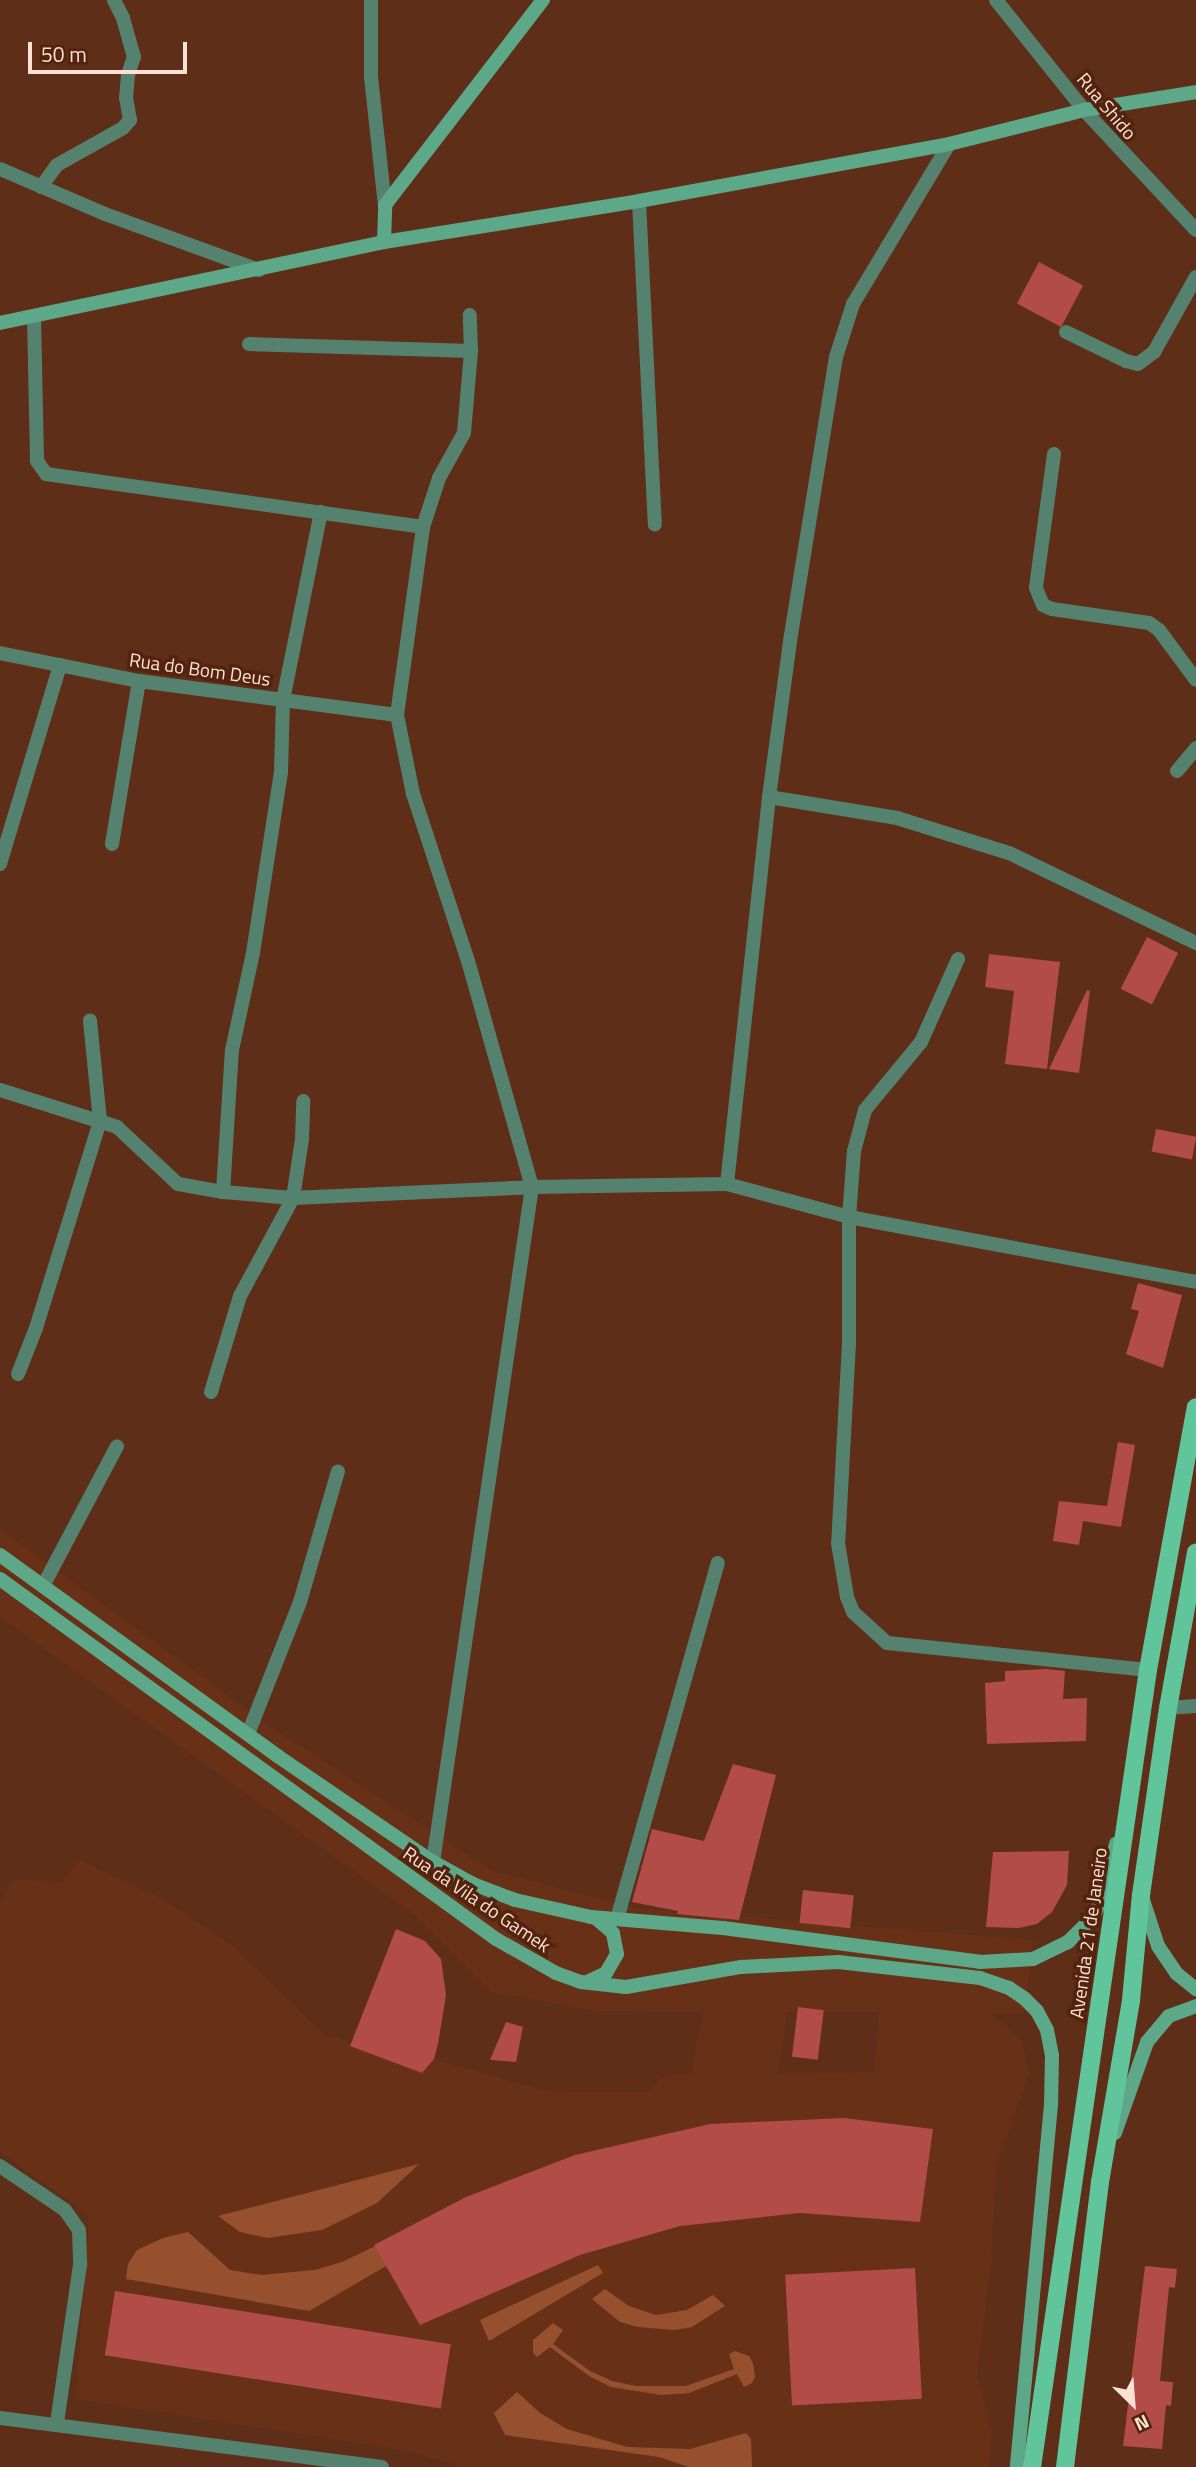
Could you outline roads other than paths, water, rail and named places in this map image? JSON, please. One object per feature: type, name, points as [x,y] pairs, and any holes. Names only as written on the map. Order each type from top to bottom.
[{"type":"main road","points":[[384,242],[385,205],[543,0]]},
{"type":"main road","points":[[0,323],[384,242],[639,201],[949,144],[1084,110],[1196,92]]},
{"type":"main road","name":"Avenida 21 de Janeiro","points":[[1032,2467],[1148,1670],[1196,1407]]},
{"type":"main road","points":[[1065,2467],[1100,2182],[1131,2000],[1141,1895],[1168,1708],[1196,1552]]},
{"type":"main road","name":"Rua da Vila do Gamek","points":[[0,1555],[248,1734],[433,1862],[473,1884],[515,1900],[591,1917],[723,1928],[980,1962],[1033,1959],[1049,1954],[1082,1931],[1103,1896],[1132,1778]]},
{"type":"main road","name":"Rua da Vila do Gamek","points":[[0,1580],[496,1939],[545,1968],[581,1982],[626,1987],[741,1967],[794,1962],[863,1964],[980,1978],[1009,1988],[1037,2011],[1047,2030],[1052,2055],[1051,2105],[1017,2467]]},
{"type":"main road","points":[[1141,1895],[1158,1946],[1176,1973],[1196,1989]]},
{"type":"main road","points":[[581,1982],[602,1977],[610,1969],[617,1954],[613,1933],[601,1921],[591,1917]]},
{"type":"main road","points":[[1100,2182],[1129,2086],[1147,2042],[1169,2016],[1196,2006]]},
{"type":"street","points":[[41,187],[57,165],[123,128],[130,120],[126,98],[128,75],[134,57],[123,18],[114,0]]},
{"type":"street","points":[[359,0],[371,17]]},
{"type":"street","points":[[371,0],[371,77],[385,205]]},
{"type":"street","name":"Rua Shido","points":[[996,0],[1084,110],[1196,230]]},
{"type":"street","points":[[727,1184],[768,797],[835,357],[853,304],[949,144]]},
{"type":"street","points":[[0,169],[105,215],[259,270]]},
{"type":"street","points":[[639,201],[655,525]]},
{"type":"street","points":[[1066,332],[1138,364],[1154,352],[1196,277]]},
{"type":"street","points":[[433,1862],[532,1187],[468,961],[413,794],[397,715],[423,527],[439,478],[464,433],[471,351],[470,315]]},
{"type":"street","points":[[34,316],[37,461],[46,474],[423,527]]},
{"type":"street","points":[[249,344],[471,351]]},
{"type":"street","points":[[1054,454],[1037,588],[1043,605],[1052,609],[1138,619],[1149,624],[1159,630],[1196,680]]},
{"type":"street","points":[[223,1192],[232,1050],[253,953],[281,772],[282,700],[321,512]]},
{"type":"street","name":"Rua do Bom Deus","points":[[0,653],[139,681],[397,715]]},
{"type":"street","points":[[0,864],[60,665]]},
{"type":"street","points":[[112,844],[139,681]]},
{"type":"street","points":[[1177,771],[1196,748]]},
{"type":"street","points":[[768,797],[897,818],[1009,853],[1196,943]]},
{"type":"street","points":[[958,959],[921,1042],[865,1110],[855,1151],[849,1217],[849,1343],[838,1543],[847,1597],[853,1612],[887,1643],[1148,1670]]},
{"type":"street","points":[[18,1374],[36,1328],[100,1121],[90,1020]]},
{"type":"street","points":[[0,1090],[117,1127],[178,1184],[223,1192],[293,1198],[532,1187],[727,1184],[849,1217],[1196,1282]]},
{"type":"street","points":[[211,1392],[240,1296],[293,1198],[302,1139],[303,1101]]},
{"type":"street","points":[[43,1586],[117,1446]]},
{"type":"street","points":[[248,1734],[300,1602],[338,1471]]},
{"type":"street","points":[[617,1919],[718,1563]]},
{"type":"street","points":[[1168,1708],[1196,1706]]},
{"type":"street","points":[[0,2166],[65,2210],[79,2230],[80,2265],[57,2423]]},
{"type":"street","points":[[0,2418],[57,2423],[373,2466]]}]
